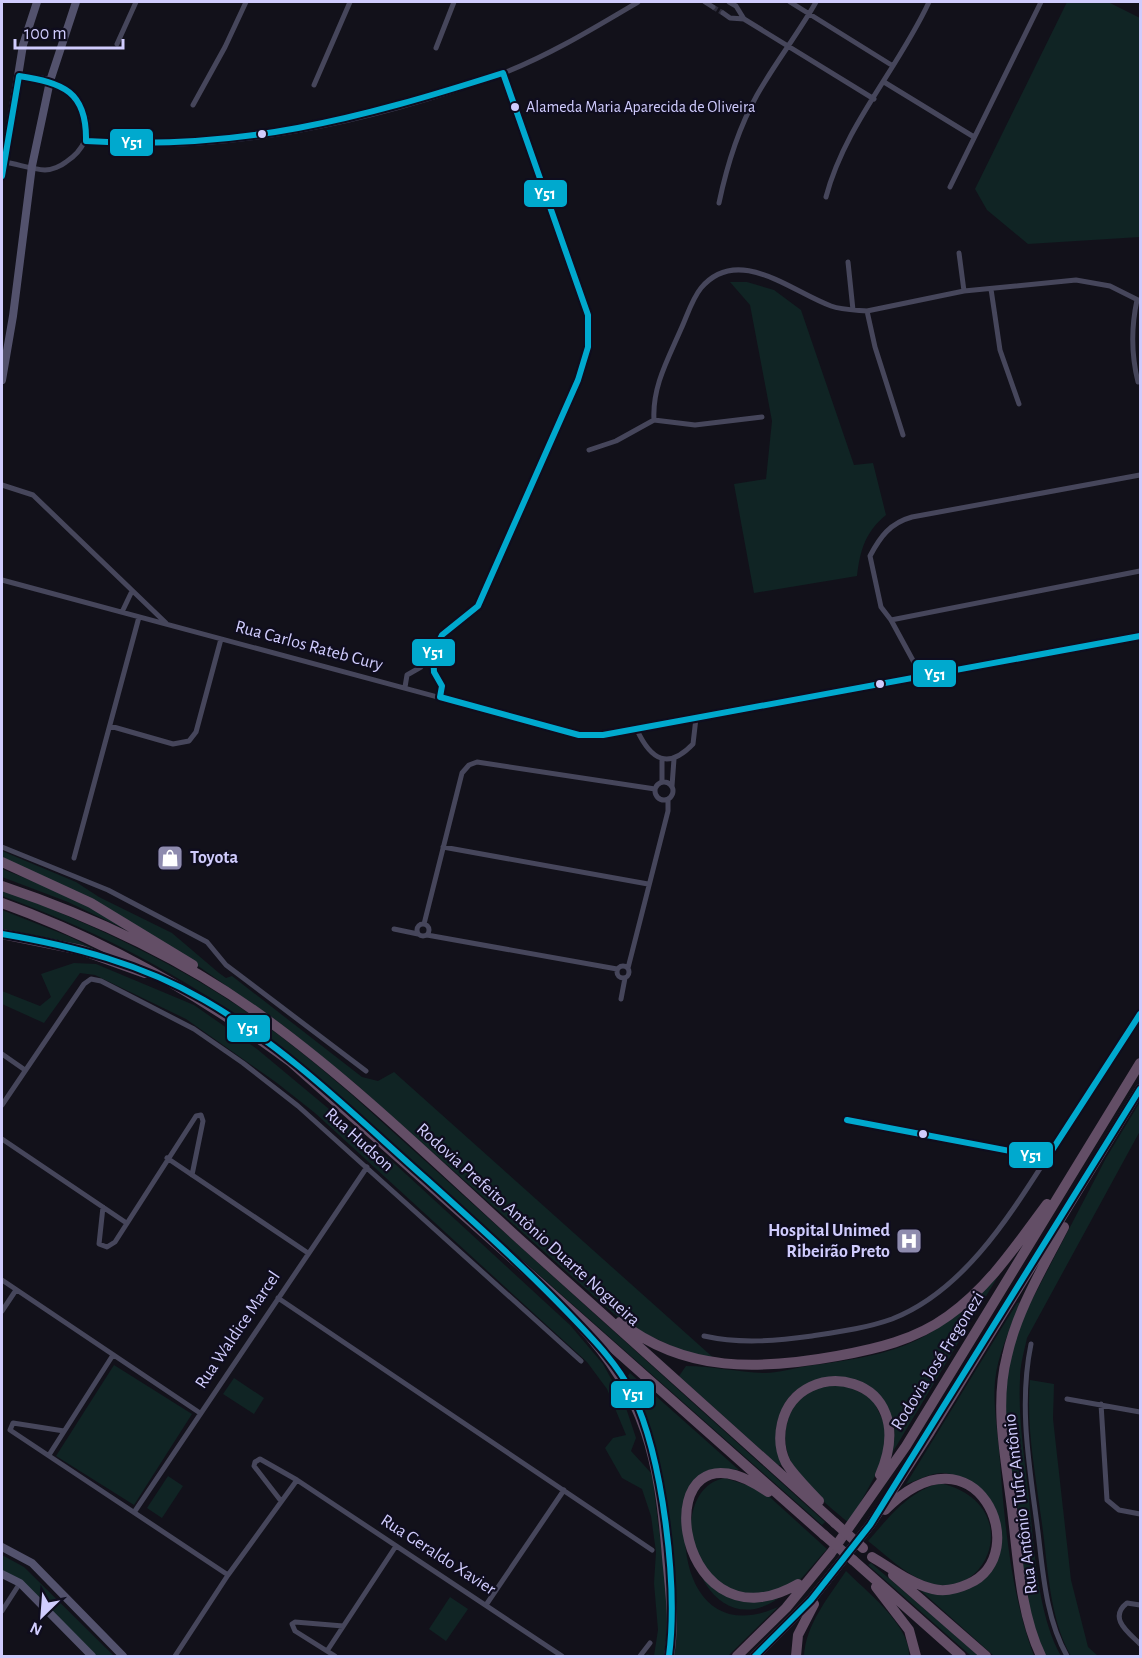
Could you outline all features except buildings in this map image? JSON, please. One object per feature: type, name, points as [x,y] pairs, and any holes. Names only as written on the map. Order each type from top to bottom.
[{"type":"highway","points":[[2,862],[66,890],[151,938],[266,1019]]},
{"type":"highway","name":"Rodovia Prefeito Antônio Duarte Nogueira","points":[[2,886],[40,899],[124,936],[221,989],[266,1019],[338,1077],[872,1557],[986,1656]]},
{"type":"highway","name":"Rodovia Prefeito Antônio Duarte Nogueira","points":[[2,903],[111,948],[204,1000],[291,1062],[961,1656]]},
{"type":"highway","points":[[2,934],[54,943],[100,956],[204,1000]]},
{"type":"highway","name":"Rodovia José Fregonezi","points":[[737,1656],[786,1608],[870,1500],[1091,1147],[1140,1064]]},
{"type":"highway","name":"Rodovia José Fregonezi","points":[[755,1656],[842,1564],[870,1525],[930,1432],[1140,1089]]},
{"type":"highway","points":[[545,1263],[642,1338],[696,1360],[756,1367],[858,1352],[915,1335],[933,1326],[964,1304],[991,1277],[1091,1147]]},
{"type":"highway","points":[[1041,1656],[1031,1630],[1019,1564],[1001,1411],[1003,1375],[1011,1339],[1023,1310],[1100,1156]]},
{"type":"highway","points":[[536,1278],[603,1350],[628,1387],[642,1420],[657,1468],[664,1514],[672,1617],[669,1656]]},
{"type":"highway","points":[[835,1523],[786,1463],[782,1449],[780,1430],[785,1412],[796,1398],[808,1389],[833,1381],[853,1384],[873,1395],[886,1412],[891,1432],[890,1448],[870,1500]]},
{"type":"highway","points":[[693,1577],[690,1562],[688,1512],[696,1490],[712,1478],[730,1474],[747,1479],[810,1522]]},
{"type":"highway","points":[[870,1525],[911,1488],[926,1480],[943,1478],[963,1483],[978,1492],[994,1515],[998,1535],[995,1554],[986,1570],[973,1582],[955,1589],[942,1590],[923,1586],[872,1557]]},
{"type":"highway","points":[[774,1604],[831,1553]]},
{"type":"highway","points":[[856,1563],[909,1630],[916,1656]]},
{"type":"highway","points":[[796,1656],[797,1641],[803,1624],[842,1564]]},
{"type":"street","points":[[2,176],[23,45],[37,2]]},
{"type":"street","points":[[2,380],[13,316],[32,166],[50,81],[76,2]]},
{"type":"street","points":[[117,44],[136,2]]},
{"type":"street","points":[[193,105],[225,47],[246,2]]},
{"type":"street","points":[[314,85],[350,2]]},
{"type":"street","points":[[436,48],[454,2]]},
{"type":"street","points":[[86,141],[182,145],[317,128],[402,106],[502,73],[579,38],[638,2]]},
{"type":"street","points":[[705,2],[713,7]]},
{"type":"street","points":[[729,2],[736,6],[744,19],[874,99]]},
{"type":"street","points":[[790,2],[893,66]]},
{"type":"street","points":[[719,203],[733,147],[744,120],[772,70],[816,2]]},
{"type":"street","points":[[826,197],[833,169],[845,143],[874,99],[929,2]]},
{"type":"street","points":[[950,187],[1041,2]]},
{"type":"street","points":[[723,13],[730,18],[744,19]]},
{"type":"street","points":[[405,687],[408,675],[421,667],[433,653],[442,635],[478,606],[578,380],[588,348],[588,315],[502,73]]},
{"type":"street","points":[[4,162],[45,170],[61,166],[75,157],[86,141],[84,111],[76,96],[64,86],[50,81],[19,76]]},
{"type":"street","points":[[884,82],[974,137]]},
{"type":"street","points":[[959,253],[963,291]]},
{"type":"street","points":[[848,262],[853,310]]},
{"type":"street","points":[[654,420],[653,400],[664,368],[701,288],[715,276],[732,270],[749,270],[765,274],[832,306],[867,311],[963,291],[1076,280],[1110,286],[1139,301],[1132,325],[1133,363],[1138,382]]},
{"type":"street","points":[[991,290],[1000,350],[1018,404]]},
{"type":"street","points":[[867,311],[875,347],[903,435]]},
{"type":"street","points":[[589,450],[616,441],[654,420],[694,425],[762,417]]},
{"type":"street","points":[[922,677],[891,620],[880,607],[870,556],[878,541],[899,520],[1140,475]]},
{"type":"street","points":[[2,485],[33,495],[168,625]]},
{"type":"street","points":[[891,620],[1140,572]]},
{"type":"street","name":"Rua Carlos Rateb Cury","points":[[2,580],[579,735],[603,735],[637,730],[1140,636]]},
{"type":"street","points":[[122,612],[132,591]]},
{"type":"street","points":[[74,858],[139,617]]},
{"type":"street","points":[[110,726],[173,744],[189,741],[196,732],[222,639]]},
{"type":"street","points":[[433,653],[434,672],[442,686],[440,697]]},
{"type":"street","points":[[421,667],[434,672]]},
{"type":"street","points":[[637,730],[646,748],[662,759],[674,759],[693,744],[696,718]]},
{"type":"street","points":[[655,789],[662,782],[662,759]]},
{"type":"street","points":[[621,999],[625,978],[630,974],[628,968],[668,811],[668,800],[673,794],[674,759]]},
{"type":"street","points":[[418,934],[417,928],[424,924],[462,773],[469,765],[477,762],[655,789]]},
{"type":"street","points":[[662,782],[672,786]]},
{"type":"street","points":[[655,789],[658,797],[668,800]]},
{"type":"street","points":[[2,847],[108,890],[207,942],[226,965],[366,1071]]},
{"type":"street","points":[[443,847],[648,884]]},
{"type":"street","points":[[424,924],[429,930],[427,935]]},
{"type":"street","points":[[394,929],[617,969],[622,966],[628,968]]},
{"type":"street","points":[[617,969],[618,975],[625,978]]},
{"type":"street","name":"Rua Hudson","points":[[25,1070],[75,994],[91,979],[101,981],[194,1029],[243,1063],[298,1106],[581,1361]]},
{"type":"street","points":[[704,1336],[733,1342],[782,1340],[834,1333],[892,1319],[927,1299],[964,1269],[1007,1218],[1140,1014]]},
{"type":"street","points":[[2,1054],[25,1070],[2,1106]]},
{"type":"street","points":[[103,1207],[99,1244],[106,1247],[115,1242],[125,1222],[166,1158],[196,1116],[201,1115],[203,1121],[192,1175]]},
{"type":"street","points":[[846,1120],[1047,1158]]},
{"type":"street","points":[[2,1139],[125,1222]]},
{"type":"street","points":[[166,1158],[308,1253]]},
{"type":"street","name":"Rua Waldice Marcel","points":[[135,1511],[367,1167]]},
{"type":"street","points":[[2,1280],[201,1413]]},
{"type":"street","points":[[2,1310],[16,1290]]},
{"type":"street","points":[[278,1298],[652,1550]]},
{"type":"street","name":"Rua Antônio Tufic Antônio","points":[[1031,1344],[1024,1407],[1029,1464],[1045,1587],[1057,1634],[1067,1656]]},
{"type":"street","points":[[49,1455],[113,1355]]},
{"type":"street","points":[[1067,1399],[1140,1412]]},
{"type":"street","points":[[1101,1404],[1107,1500],[1119,1510],[1140,1514]]},
{"type":"street","points":[[64,1431],[13,1423],[10,1430],[13,1435],[49,1455],[228,1575]]},
{"type":"street","name":"Rua Geraldo Xavier","points":[[280,1502],[254,1466],[255,1462],[260,1459],[297,1480],[562,1656]]},
{"type":"street","points":[[174,1656],[228,1575],[297,1480]]},
{"type":"street","points":[[486,1605],[564,1490]]},
{"type":"street","points":[[327,1651],[396,1546]]},
{"type":"street","points":[[2,1548],[32,1563],[123,1656]]},
{"type":"street","points":[[2,1574],[20,1583],[92,1656]]},
{"type":"street","points":[[2,1611],[20,1583]]},
{"type":"street","points":[[1140,1605],[1127,1603],[1121,1608],[1118,1617],[1120,1626],[1140,1644]]},
{"type":"street","points":[[335,1656],[295,1631],[292,1624],[295,1622],[343,1626]]},
{"type":"street","points":[[640,1656],[650,1643]]},
{"type":"green space","points":[[1067,2],[1108,2],[1140,18],[1140,237],[1028,244],[987,210],[975,189]]},
{"type":"green space","points":[[730,282],[747,282],[774,290],[801,310],[854,465],[873,463],[886,515],[868,535],[857,576],[754,593],[734,484],[766,479],[772,421],[750,305]]},
{"type":"green space","points":[[2,851],[76,882],[99,897],[172,933],[219,973],[226,978],[232,976],[362,1077],[378,1081],[394,1072],[717,1361],[695,1357],[633,1328],[614,1314],[356,1084],[284,1026],[178,952],[2,858]]},
{"type":"green space","points":[[2,869],[68,895],[141,937],[68,902],[2,877]]},
{"type":"green space","points":[[2,889],[151,955],[250,1014],[280,1036],[351,1094],[825,1522],[822,1525],[286,1051],[219,1004],[150,962],[77,926],[2,896]]},
{"type":"green space","points":[[2,910],[68,936],[104,954],[2,930]]},
{"type":"green space","points":[[74,963],[96,964],[194,1005],[257,1049],[395,1164],[570,1325],[603,1364],[624,1402],[636,1438],[631,1451],[652,1474],[670,1617],[667,1656],[654,1656],[658,1630],[654,1583],[656,1552],[651,1516],[642,1489],[622,1478],[605,1448],[613,1438],[626,1435],[607,1389],[587,1362],[315,1113],[277,1083],[186,1019],[95,975],[80,973],[44,1023],[2,1004],[2,991],[40,1006],[51,997],[41,974]]},
{"type":"green space","points":[[1140,1102],[1140,1131],[1027,1338],[1021,1364],[1021,1421],[1037,1575],[1046,1619],[1061,1656],[1043,1656],[1028,1606],[1005,1434],[1004,1384],[1020,1323],[1106,1158]]},
{"type":"green space","points":[[1006,1263],[891,1455],[894,1436],[892,1421],[885,1408],[865,1388],[855,1382],[817,1383],[800,1388],[793,1393],[782,1408],[778,1420],[777,1437],[781,1465],[778,1465],[679,1376],[686,1366],[770,1373],[847,1360],[901,1347],[943,1325],[963,1308]]},
{"type":"green space","points":[[1020,1302],[999,1360],[994,1398],[1009,1554],[1019,1606],[1034,1656],[994,1656],[919,1589],[960,1590],[983,1579],[995,1564],[1001,1546],[1000,1526],[994,1508],[983,1492],[966,1479],[945,1473],[930,1475],[906,1484],[1017,1303]]},
{"type":"green space","points":[[114,1365],[192,1414],[134,1505],[56,1456]]},
{"type":"green space","points":[[630,1373],[739,1470],[727,1469],[702,1480],[685,1521],[686,1549],[690,1569],[697,1586],[707,1600],[720,1610],[736,1615],[756,1614],[778,1607],[728,1656],[673,1656],[675,1634],[645,1417],[627,1377]]},
{"type":"green space","points":[[234,1378],[264,1398],[254,1414],[223,1394]]},
{"type":"green space","points":[[1030,1380],[1054,1384],[1053,1419],[1071,1580],[1088,1647],[1098,1656],[1071,1656],[1063,1640],[1053,1606],[1032,1448],[1029,1414]]},
{"type":"green space","points":[[840,1383],[872,1398],[889,1433],[880,1467],[849,1523],[811,1490],[801,1478],[792,1464],[785,1434],[790,1414],[802,1396],[811,1389]]},
{"type":"green space","points":[[168,1476],[183,1486],[162,1518],[147,1508]]},
{"type":"green space","points":[[725,1478],[762,1490],[827,1549],[786,1593],[751,1609],[727,1605],[708,1588],[696,1564],[691,1536],[693,1510],[704,1489]]},
{"type":"green space","points":[[940,1483],[967,1494],[983,1510],[990,1528],[990,1548],[982,1565],[969,1578],[951,1585],[921,1580],[897,1565],[868,1541],[909,1499],[918,1492]]},
{"type":"green space","points":[[2,1555],[24,1567],[114,1656],[97,1656],[21,1580],[2,1570]]},
{"type":"green space","points":[[871,1563],[979,1656],[971,1656],[868,1565]]},
{"type":"green space","points":[[846,1571],[895,1621],[908,1645],[909,1656],[804,1656],[813,1622]]},
{"type":"green space","points":[[450,1597],[468,1609],[446,1641],[429,1629]]},
{"type":"tunnel","points":[[713,7],[723,13]]},
{"type":"transit line","name":"Y51","points":[[2,176],[19,76],[48,82],[69,92],[77,100],[82,111],[86,141],[142,143],[195,141],[298,128],[399,104],[503,73],[588,315],[588,347],[578,380],[478,606],[442,635],[433,653],[434,672],[442,686],[440,697],[579,735],[603,735],[1140,636]]},
{"type":"transit line","name":"Y51","points":[[2,934],[55,944],[132,966],[180,987],[234,1019],[292,1061],[346,1107],[498,1244],[586,1332],[612,1361],[626,1382],[643,1420],[652,1451],[666,1522],[671,1594],[669,1656]]},
{"type":"transit line","name":"Y51","points":[[847,1120],[1047,1158],[1140,1014]]},
{"type":"transit line","name":"Y51","points":[[755,1656],[811,1600],[870,1525],[1140,1089]]},
{"type":"place","name":"Alameda Maria Aparecida de Oliveira","points":[[515,107]]},
{"type":"place","name":"Toyota","points":[[170,858]]},
{"type":"place","name":"Hospital Unimed Ribeirão Preto","points":[[909,1241]]}]
